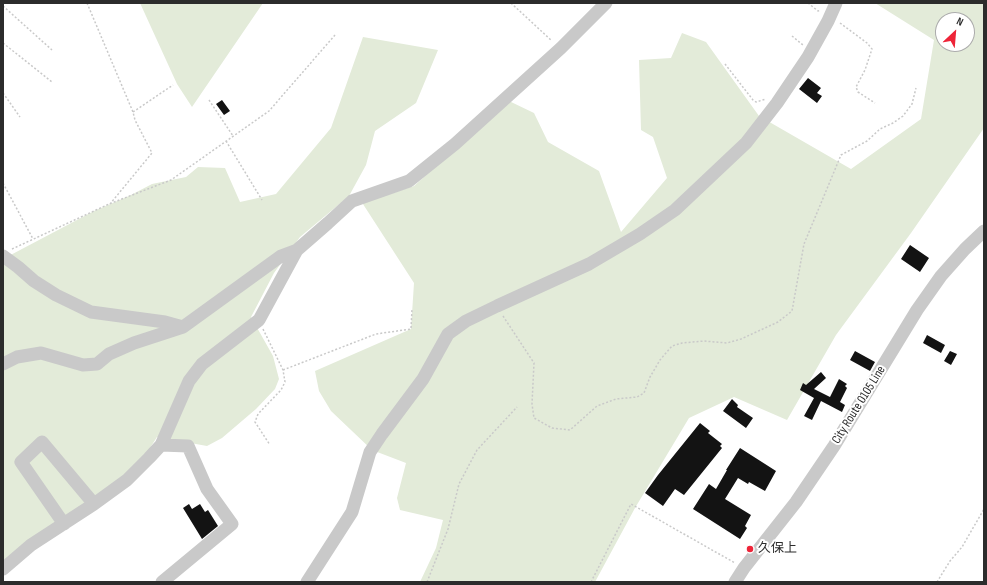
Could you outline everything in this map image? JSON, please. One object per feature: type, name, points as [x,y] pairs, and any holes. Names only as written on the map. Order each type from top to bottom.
[{"type":"street","points":[[3,569],[31,545],[94,504],[127,480],[161,445],[189,381],[202,364],[259,320],[297,250],[352,201],[410,181],[455,144],[561,48],[606,3]]},
{"type":"street","points":[[306,582],[352,512],[370,452],[423,379],[448,334],[466,321],[590,264],[640,234],[675,210],[746,143],[780,98],[811,52],[834,8]]},
{"type":"street","name":"City Route 0105 Line","points":[[735,582],[744,568],[800,496],[834,446],[917,310],[941,276],[964,249],[984,231]]},
{"type":"street","points":[[3,364],[17,357],[41,353],[57,359],[83,365],[97,364],[109,354],[134,343],[183,327],[281,256],[297,250]]},
{"type":"street","points":[[6,253],[18,267],[34,281],[56,295],[91,312],[165,322],[183,327]]},
{"type":"street","points":[[64,524],[21,462],[42,442],[94,504]]},
{"type":"street","points":[[161,445],[188,446],[207,489],[232,524],[162,582]]},
{"type":"path","points":[[87,3],[134,112],[135,120],[152,153],[109,204]]},
{"type":"path","points":[[511,3],[553,42]]},
{"type":"path","points":[[808,3],[818,11],[834,8],[872,49],[865,70],[856,86],[858,92],[875,103]]},
{"type":"path","points":[[3,6],[52,50]]},
{"type":"path","points":[[6,253],[109,204],[171,180],[269,111],[334,35]]},
{"type":"path","points":[[792,36],[811,52]]},
{"type":"path","points":[[3,43],[52,82]]},
{"type":"path","points":[[725,64],[756,102],[773,97],[780,98]]},
{"type":"path","points":[[134,112],[173,85]]},
{"type":"path","points":[[497,306],[534,363],[532,404],[534,418],[552,428],[570,430],[597,406],[616,399],[637,397],[644,393],[650,377],[660,360],[672,346],[682,343],[704,341],[727,343],[741,339],[778,322],[792,311],[804,244],[841,155],[867,141],[880,129],[903,116],[912,104],[916,88]]},
{"type":"path","points":[[3,93],[20,117]]},
{"type":"path","points":[[209,100],[233,136]]},
{"type":"path","points":[[226,141],[262,200]]},
{"type":"path","points":[[3,183],[33,240]]},
{"type":"path","points":[[283,370],[376,334],[411,329],[412,309]]},
{"type":"path","points":[[259,320],[283,370],[285,382],[281,390],[258,414],[254,422],[270,445]]},
{"type":"path","points":[[427,582],[448,529],[459,484],[477,450],[517,407]]},
{"type":"path","points":[[591,582],[632,504],[744,568]]},
{"type":"path","points":[[937,582],[962,547],[984,509]]},
{"type":"green space","points":[[140,3],[263,3],[192,107],[177,84]]},
{"type":"green space","points":[[875,3],[984,3],[984,128],[911,233],[836,335],[787,420],[734,397],[689,418],[635,508],[595,582],[420,582],[436,548],[443,520],[400,510],[397,498],[406,463],[372,450],[331,411],[319,391],[315,371],[411,329],[414,283],[361,201],[378,198],[414,186],[509,101],[534,113],[548,142],[599,171],[621,232],[667,178],[653,137],[641,130],[639,60],[671,58],[682,33],[706,42],[759,116],[851,169],[921,119],[934,40]]},
{"type":"green space","points":[[363,37],[438,50],[416,103],[375,131],[366,165],[349,196],[300,237],[274,273],[251,317],[273,356],[279,379],[275,389],[256,409],[222,438],[207,446],[157,437],[141,462],[3,571],[3,259],[94,211],[152,184],[186,177],[198,167],[225,168],[240,202],[276,194],[331,128]]},
{"type":"building","points":[[808,78],[821,88],[817,93],[822,96],[817,103],[799,89]]},
{"type":"building","points":[[222,100],[230,111],[224,115],[216,104]]},
{"type":"building","points":[[910,245],[929,258],[920,272],[901,259]]},
{"type":"building","points":[[927,335],[945,345],[941,353],[923,343]]},
{"type":"building","points":[[855,351],[875,362],[870,371],[850,360]]},
{"type":"building","points":[[950,351],[957,354],[951,365],[944,361]]},
{"type":"building","points":[[821,372],[826,378],[814,389],[830,397],[839,379],[847,384],[845,386],[847,388],[840,402],[845,405],[842,412],[821,401],[812,420],[804,416],[814,398],[800,390],[803,383],[806,385]]},
{"type":"building","points":[[732,399],[738,405],[737,407],[753,418],[746,428],[723,411]]},
{"type":"building","points":[[700,423],[710,431],[708,433],[722,444],[720,446],[722,448],[684,495],[675,489],[663,506],[645,493]]},
{"type":"building","points":[[740,448],[776,471],[765,491],[738,478],[725,499],[751,515],[745,526],[747,528],[740,539],[693,509],[709,484],[716,489]]},
{"type":"building","points":[[189,504],[192,509],[200,504],[205,512],[208,510],[218,526],[202,539],[183,508]]},
{"type":"place","name":"久保上","points":[[750,549]]}]
